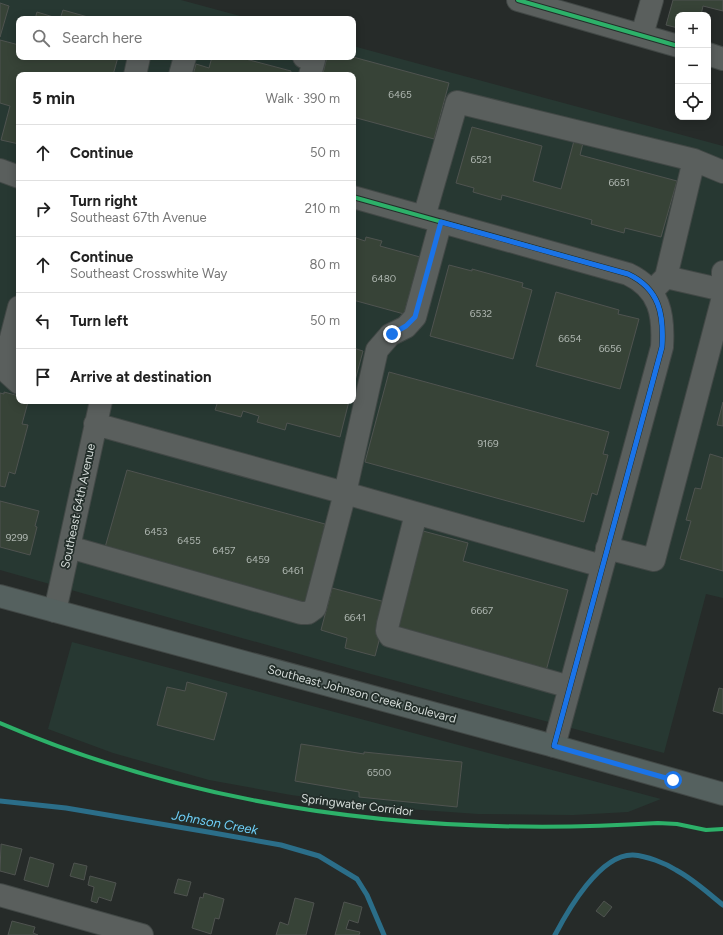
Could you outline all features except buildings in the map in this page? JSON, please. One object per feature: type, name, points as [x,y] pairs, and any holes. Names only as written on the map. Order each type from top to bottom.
[{"type":"main road","name":"Southeast Johnson Creek Boulevard","points":[[0,596],[554,746],[723,794]]},
{"type":"street","points":[[518,0],[675,45]]},
{"type":"street","points":[[642,35],[652,0]]},
{"type":"street","points":[[711,55],[723,59]]},
{"type":"street","points":[[136,72],[138,60]]},
{"type":"street","points":[[181,72],[184,60]]},
{"type":"street","points":[[311,72],[314,60]]},
{"type":"street","points":[[69,547],[301,613],[308,613],[315,608],[345,493],[377,350],[390,335],[406,326],[415,317],[432,219],[457,102],[694,160],[723,172]]},
{"type":"street","points":[[554,746],[662,347],[663,326],[659,308],[659,284],[694,160]]},
{"type":"street","points":[[0,170],[16,176]]},
{"type":"street","points":[[356,198],[628,274],[638,279],[659,284],[723,290]]},
{"type":"street","points":[[723,272],[723,278]]},
{"type":"street","points":[[94,408],[345,493],[416,514],[605,557],[654,560],[723,297]]},
{"type":"street","points":[[16,319],[5,361],[8,373],[16,380]]},
{"type":"street","name":"Southeast 64th Avenue","points":[[55,611],[69,547],[94,408]]},
{"type":"street","points":[[416,514],[388,624],[387,631],[390,636],[570,687]]},
{"type":"street","points":[[0,895],[135,934]]},
{"type":"shaded area","points":[[0,0],[181,0],[240,16],[16,16],[16,60],[356,60],[356,47],[723,146],[723,598],[706,594],[664,753],[356,670],[0,570]]},
{"type":"shaded area","points":[[72,642],[661,799],[628,812],[573,815],[478,814],[379,807],[291,795],[209,780],[113,753],[48,729]]},
{"type":"waterway","name":"Johnson Creek","points":[[0,801],[66,808],[208,832],[281,845],[319,856],[357,879],[367,895],[384,935]]},
{"type":"waterway","name":"Johnson Creek","points":[[555,935],[586,885],[597,873],[621,857],[633,855],[650,858],[667,865],[700,886],[723,905]]},
{"type":"cycle path","points":[[518,0],[675,45]]},
{"type":"cycle path","points":[[356,198],[628,274],[639,280],[647,287],[658,304],[662,324],[662,347],[554,746]]},
{"type":"cycle path","name":"Springwater Corridor","points":[[0,723],[79,753],[159,778],[240,797],[323,812],[406,821],[490,826],[574,826],[658,823],[677,824],[706,830],[723,829]]},
{"type":"route","points":[[392,334],[406,326],[415,317],[441,222],[613,269],[638,279],[652,292],[659,308],[663,326],[662,347],[554,746],[673,780]]}]
